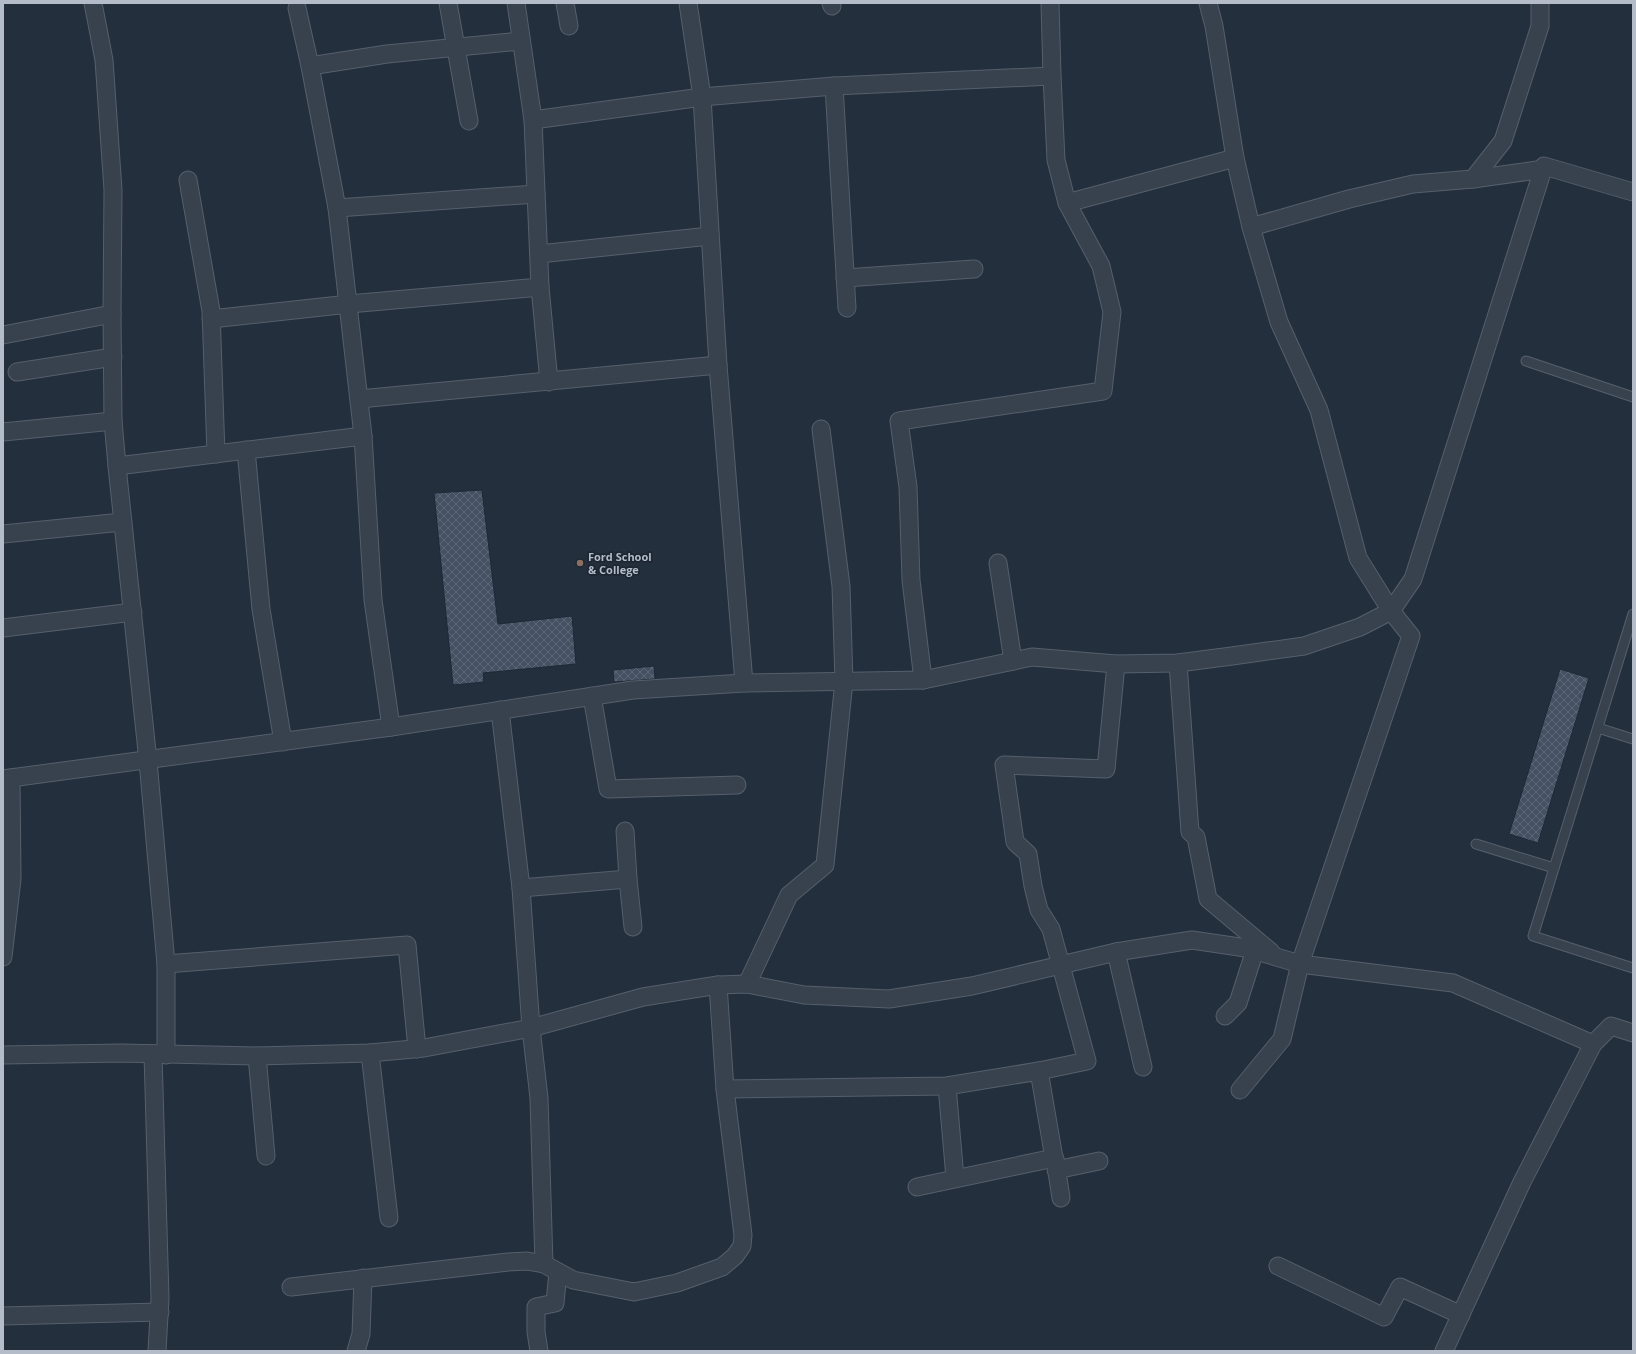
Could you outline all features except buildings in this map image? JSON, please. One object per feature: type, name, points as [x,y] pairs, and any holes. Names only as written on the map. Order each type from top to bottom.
[{"type":"street","points":[[93,3],[104,60],[113,190],[112,357],[116,466],[148,761],[166,964],[159,1055],[160,1312],[157,1351]]},
{"type":"street","points":[[448,3],[469,121]]},
{"type":"street","points":[[516,3],[533,120],[540,287],[549,382]]},
{"type":"street","points":[[565,3],[569,26]]},
{"type":"street","points":[[688,3],[702,97],[718,365],[744,683]]},
{"type":"street","points":[[923,680],[911,580],[908,487],[899,421],[1103,391],[1112,312],[1101,266],[1067,203],[1056,160],[1050,3]]},
{"type":"street","points":[[1208,3],[1214,26],[1235,158],[1251,227],[1279,322],[1318,410],[1358,558],[1390,611],[1411,636],[1300,964],[1282,1039],[1240,1090]]},
{"type":"street","points":[[1473,179],[1503,141],[1540,26],[1540,3]]},
{"type":"street","points":[[297,8],[310,66],[337,208],[360,399],[372,600],[391,727]]},
{"type":"street","points":[[310,66],[387,54],[521,40]]},
{"type":"street","points":[[533,120],[702,97],[834,86],[1052,76]]},
{"type":"street","points":[[834,86],[847,308]]},
{"type":"street","points":[[1067,203],[1235,158]]},
{"type":"street","points":[[1251,227],[1349,198],[1413,184],[1473,179],[1544,169],[1544,166],[1633,192]]},
{"type":"street","points":[[3,957],[12,879],[7,779],[391,727],[633,690],[744,683],[923,680],[1032,657],[1116,664],[1178,663],[1304,646],[1360,627],[1390,611],[1413,579],[1544,169]]},
{"type":"street","points":[[188,180],[211,319],[216,454]]},
{"type":"street","points":[[337,208],[536,194]]},
{"type":"street","points":[[539,254],[710,236]]},
{"type":"street","points":[[845,278],[974,269]]},
{"type":"street","points":[[211,319],[349,304],[540,287]]},
{"type":"street","points":[[3,334],[112,314]]},
{"type":"street","points":[[17,372],[112,357]]},
{"type":"street","points":[[360,399],[718,365]]},
{"type":"street","points":[[3,432],[114,421]]},
{"type":"street","points":[[747,984],[789,895],[825,865],[844,681],[841,586],[821,429]]},
{"type":"street","points":[[116,466],[363,436]]},
{"type":"street","points":[[246,450],[261,609],[283,742]]},
{"type":"street","points":[[3,534],[122,522]]},
{"type":"street","points":[[998,563],[1013,661]]},
{"type":"street","points":[[3,628],[133,612]]},
{"type":"street","points":[[1178,663],[1190,832],[1196,837],[1208,899],[1276,956]]},
{"type":"street","points":[[725,1089],[947,1086],[1039,1071],[1087,1061],[1051,929],[1040,910],[1033,886],[1028,854],[1015,842],[1004,765],[1106,770],[1116,664]]},
{"type":"street","points":[[592,696],[608,789],[738,785]]},
{"type":"street","points":[[500,710],[521,888],[531,1028],[555,1303],[536,1308],[536,1332],[539,1351]]},
{"type":"street","points":[[625,831],[633,927]]},
{"type":"street","points":[[521,888],[628,879]]},
{"type":"street","points":[[3,1055],[122,1053],[257,1056],[416,1049],[531,1028],[643,997],[718,985],[747,984],[804,995],[889,999],[972,986],[1116,952],[1192,940],[1255,950],[1300,964],[1453,983],[1594,1044]]},
{"type":"street","points":[[166,964],[407,945],[416,1049]]},
{"type":"street","points":[[1225,1016],[1238,1003],[1255,950]]},
{"type":"street","points":[[1116,952],[1143,1067]]},
{"type":"street","points":[[291,1287],[527,1261],[551,1268],[573,1280],[634,1292],[677,1283],[722,1268],[735,1256],[742,1246],[743,1236],[725,1089],[718,985]]},
{"type":"street","points":[[1444,1351],[1522,1182],[1594,1044],[1611,1026],[1633,1033]]},
{"type":"street","points":[[370,1052],[389,1218]]},
{"type":"street","points":[[257,1056],[266,1156]]},
{"type":"street","points":[[1039,1071],[1061,1198]]},
{"type":"street","points":[[947,1086],[955,1178]]},
{"type":"street","points":[[917,1187],[955,1178],[1055,1164],[1099,1161]]},
{"type":"street","points":[[1278,1266],[1384,1317],[1400,1287],[1461,1314]]},
{"type":"street","points":[[356,1351],[361,1334],[363,1278]]},
{"type":"street","points":[[3,1316],[160,1312]]},
{"type":"lane","points":[[1526,361],[1633,397]]},
{"type":"lane","points":[[1633,614],[1533,936],[1633,968]]},
{"type":"lane","points":[[1598,728],[1633,738]]},
{"type":"lane","points":[[1476,844],[1554,868]]},
{"type":"place","name":"Ford School & College","points":[[580,563]]}]
